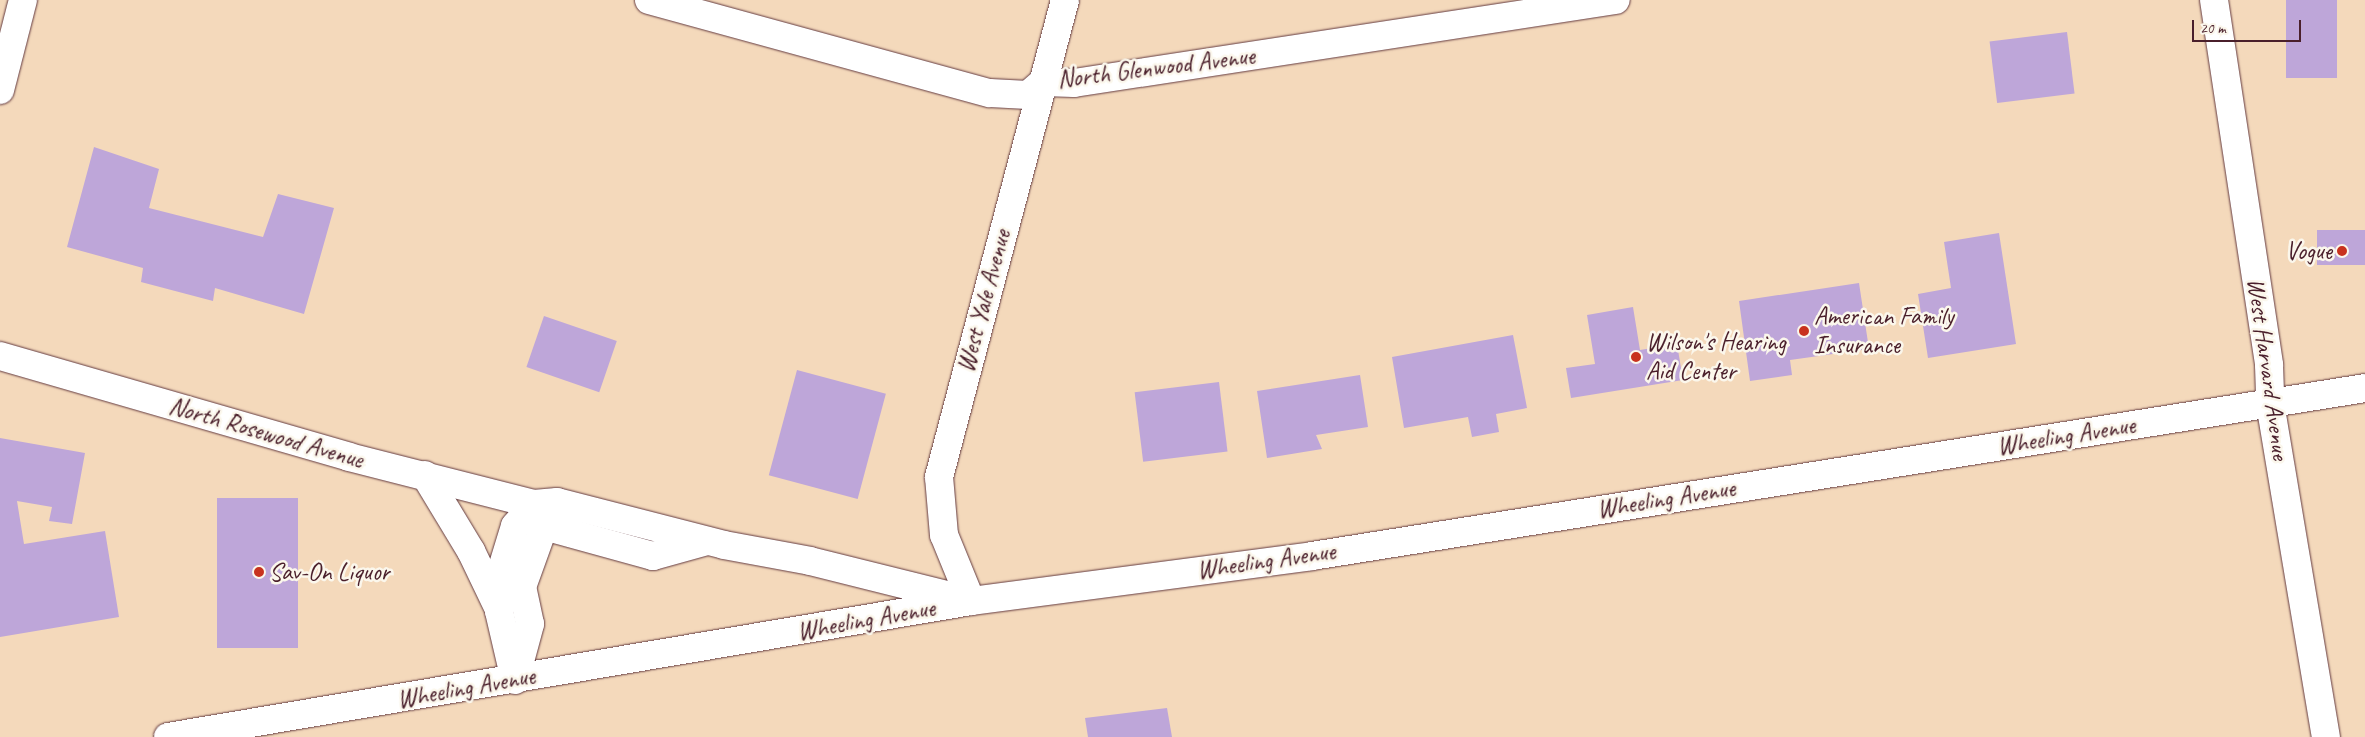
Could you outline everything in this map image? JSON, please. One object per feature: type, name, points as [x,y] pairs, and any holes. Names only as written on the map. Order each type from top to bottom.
[{"type":"street","points":[[0,90],[22,0]]},
{"type":"street","name":"North Glenwood Avenue","points":[[649,0],[990,93],[1028,95],[1043,82],[1074,83],[1616,0]]},
{"type":"street","name":"West Yale Avenue","points":[[971,601],[944,535],[939,477],[1065,0]]},
{"type":"street","name":"West Harvard Avenue","points":[[2214,0],[2269,365],[2270,403],[2326,737]]},
{"type":"street","name":"North Rosewood Avenue","points":[[0,356],[349,458],[425,476],[652,556],[708,541],[971,601]]},
{"type":"street","name":"Wheeling Avenue","points":[[168,737],[515,680],[971,601],[1312,556],[2365,388]]},
{"type":"street","points":[[425,476],[471,551],[500,611]]},
{"type":"street","points":[[515,680],[500,611],[500,578],[515,526],[539,515]]},
{"type":"street","points":[[515,680],[530,624],[522,587],[539,515]]},
{"type":"building","points":[[2286,0],[2337,0],[2337,78],[2286,78]]},
{"type":"building","points":[[2067,32],[2075,94],[1997,103],[1990,42]]},
{"type":"building","points":[[94,147],[159,169],[149,208],[263,237],[278,194],[334,208],[304,314],[215,288],[213,301],[141,282],[143,268],[67,247]]},
{"type":"building","name":"Vogue","points":[[2317,230],[2365,230],[2365,265],[2317,265]]},
{"type":"building","points":[[1999,233],[2016,344],[1928,358],[1918,294],[1951,288],[1944,242]]},
{"type":"building","name":"American Family Insurance","points":[[1859,283],[1869,349],[1790,360],[1792,375],[1750,381],[1739,301]]},
{"type":"building","name":"Wilson's Hearing Aid Center","points":[[1633,307],[1640,350],[1677,344],[1683,380],[1571,398],[1566,368],[1595,364],[1587,315]]},
{"type":"building","points":[[544,316],[617,341],[599,392],[526,367]]},
{"type":"building","points":[[1513,335],[1527,408],[1496,414],[1499,432],[1472,437],[1468,417],[1404,428],[1392,357]]},
{"type":"building","points":[[797,370],[886,394],[858,499],[769,475]]},
{"type":"building","points":[[1360,375],[1368,427],[1316,435],[1322,449],[1267,458],[1257,391]]},
{"type":"building","points":[[1219,382],[1228,451],[1143,462],[1135,392]]},
{"type":"building","points":[[0,438],[85,453],[72,524],[49,521],[52,507],[17,501],[24,544],[105,531],[119,617],[0,637]]},
{"type":"building","name":"Sav-On Liquor","points":[[217,498],[298,498],[298,648],[217,648]]},
{"type":"building","points":[[1167,708],[1172,737],[1088,737],[1085,718]]},
{"type":"place","name":"Vogue","points":[[2342,251]]},
{"type":"place","name":"American Family Insurance","points":[[1804,331]]},
{"type":"place","name":"Wilson's Hearing Aid Center","points":[[1636,357]]},
{"type":"place","name":"Sav-On Liquor","points":[[259,572]]}]
